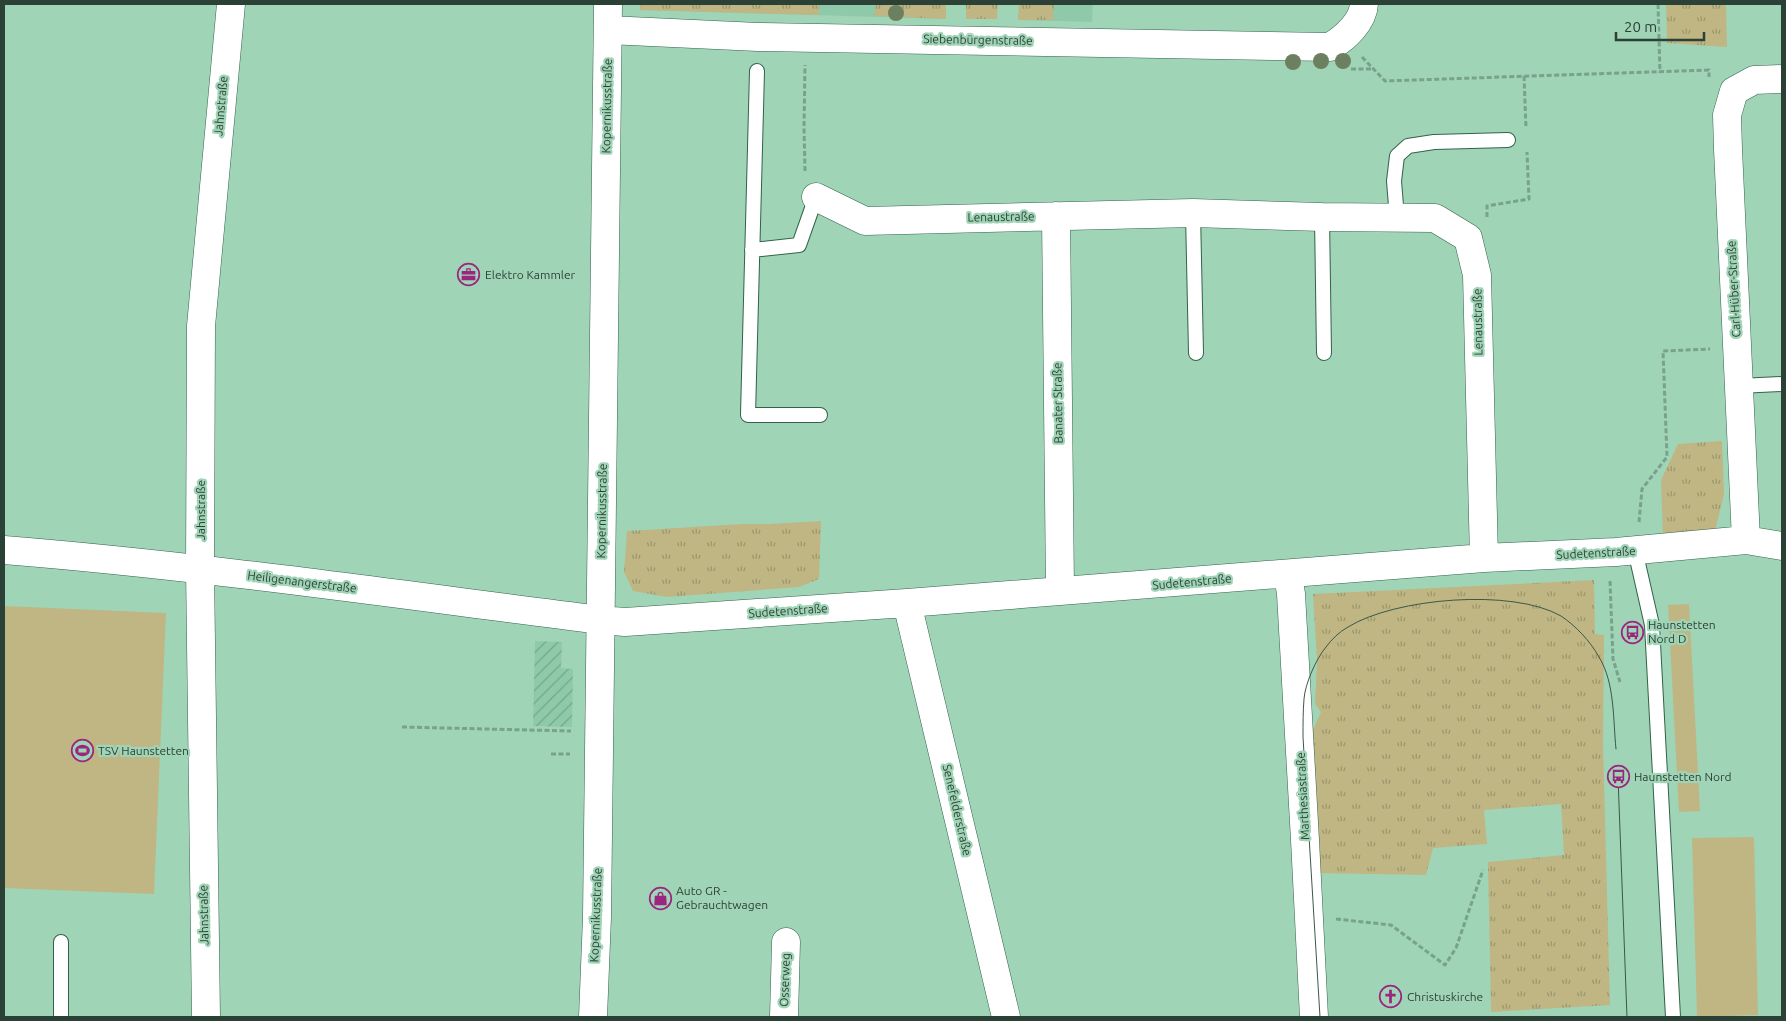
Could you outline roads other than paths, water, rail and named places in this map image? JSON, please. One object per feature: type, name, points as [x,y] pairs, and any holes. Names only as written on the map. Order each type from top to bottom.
[{"type":"street","name":"Jahnstraße","points":[[206,1017],[200,569],[201,326],[231,4]]},
{"type":"street","name":"Kopernikusstraße","points":[[593,1017],[597,918],[600,732],[608,4]]},
{"type":"street","name":"Siebenbürgenstraße","points":[[608,30],[806,38],[1330,47],[1345,38],[1364,12],[1364,4]]},
{"type":"street","name":"Carl-Hüber-Straße","points":[[1746,540],[1727,115],[1734,91],[1754,80],[1782,79]]},
{"type":"street","name":"Lenaustraße","points":[[816,197],[865,221],[1193,213],[1435,218],[1468,238],[1477,275],[1484,558]]},
{"type":"street","name":"Banater Straße","points":[[1056,216],[1060,590]]},
{"type":"street","name":"Sudetenstraße","points":[[600,620],[625,622],[907,603],[1484,558],[1635,550],[1746,540],[1782,546]]},
{"type":"street","name":"Heiligenangerstraße","points":[[4,550],[200,569],[600,620]]},
{"type":"street","name":"Marthesiastraße","points":[[1288,574],[1304,821],[1314,1017]]},
{"type":"street","name":"Senefelderstraße","points":[[907,603],[1006,1017]]},
{"type":"street","name":"Osserweg","points":[[784,1017],[786,942]]},
{"type":"lane","points":[[757,72],[748,415],[820,415]]},
{"type":"lane","points":[[1396,218],[1394,182],[1397,156],[1408,146],[1434,142],[1508,140]]},
{"type":"lane","points":[[752,250],[799,245],[816,197]]},
{"type":"lane","points":[[1193,213],[1196,353]]},
{"type":"lane","points":[[1322,217],[1324,353]]},
{"type":"lane","points":[[1738,386],[1782,384]]},
{"type":"lane","points":[[1635,550],[1652,625],[1673,1017]]},
{"type":"lane","points":[[61,1017],[62,942]]},
{"type":"tram line","points":[[1320,1017],[1303,737],[1303,708],[1306,686],[1318,658],[1336,636],[1348,627],[1369,617],[1423,603],[1484,600],[1514,602],[1540,607],[1561,616],[1572,624],[1599,657],[1611,690],[1616,749]]},
{"type":"tram line","points":[[1618,777],[1627,1017]]},
{"type":"place","name":"Elektro Kammler","points":[[469,275]]},
{"type":"place","name":"Haunstetten Nord D","points":[[1632,632]]},
{"type":"place","name":"TSV Haunstetten","points":[[82,751]]},
{"type":"place","name":"Haunstetten Nord","points":[[1618,777]]},
{"type":"place","name":"Auto GR - Gebrauchtwagen","points":[[660,898]]},
{"type":"place","name":"Christuskirche","points":[[1391,997]]}]
